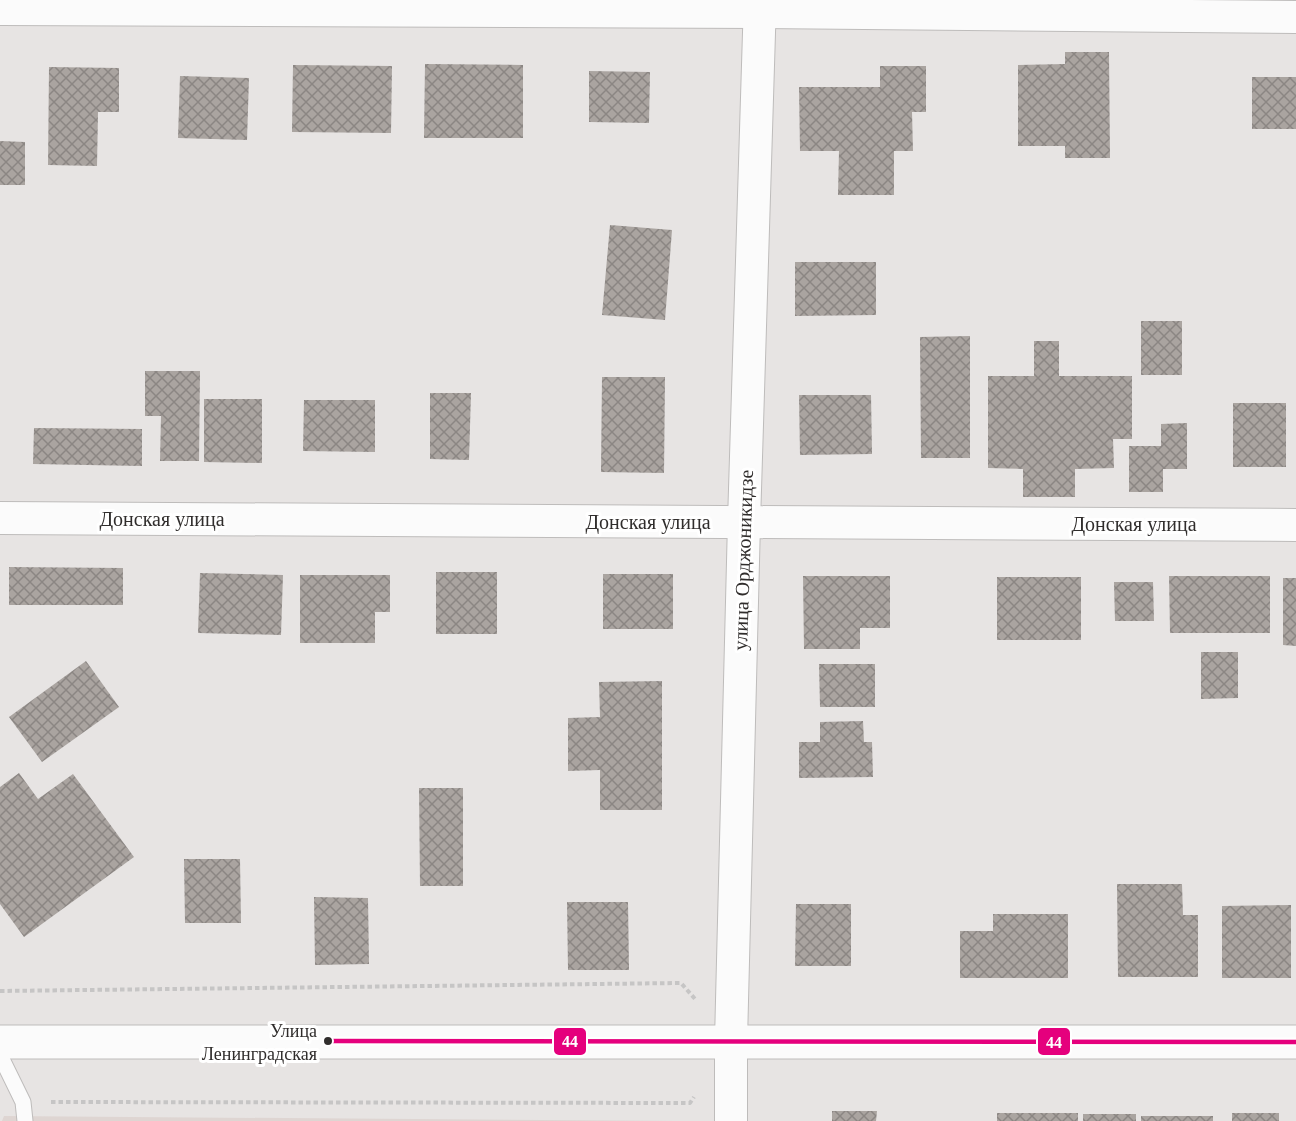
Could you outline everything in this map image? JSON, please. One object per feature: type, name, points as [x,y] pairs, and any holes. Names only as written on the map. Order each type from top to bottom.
[{"type":"street","points":[[0,9],[760,6],[1296,17]]},
{"type":"street","name":"улица Орджоникидзе","points":[[731,1121],[744,522],[760,6]]},
{"type":"street","name":"Донская улица","points":[[0,519],[1296,525]]},
{"type":"street","points":[[0,1042],[1296,1042]]},
{"type":"lane","points":[[0,1055],[23,1102],[25,1121]]},
{"type":"path","points":[[0,990],[681,983],[731,1041]]},
{"type":"path","points":[[23,1102],[690,1103],[696,1094]]},
{"type":"shaded area","points":[[4,1116],[674,1121],[2,1121]]},
{"type":"building","points":[[1065,52],[1109,52],[1110,158],[1065,158],[1065,146],[1018,146],[1018,65],[1065,64]]},
{"type":"building","points":[[425,64],[523,65],[523,138],[424,138]]},
{"type":"building","points":[[293,65],[392,66],[391,133],[292,132]]},
{"type":"building","points":[[880,66],[926,66],[926,112],[912,112],[913,151],[894,151],[894,195],[838,195],[839,151],[800,151],[799,87],[880,87]]},
{"type":"building","points":[[49,67],[119,68],[119,112],[98,112],[97,166],[48,165]]},
{"type":"building","points":[[589,71],[650,72],[649,123],[589,122]]},
{"type":"building","points":[[180,76],[249,78],[247,140],[178,138]]},
{"type":"building","points":[[1252,77],[1296,77],[1296,129],[1252,129]]},
{"type":"building","points":[[0,141],[25,142],[25,185],[0,185]]},
{"type":"building","points":[[610,225],[672,230],[665,320],[602,315]]},
{"type":"building","points":[[795,262],[876,262],[876,315],[795,316]]},
{"type":"building","points":[[1141,321],[1182,321],[1182,375],[1141,375]]},
{"type":"building","points":[[970,336],[970,458],[921,458],[920,337]]},
{"type":"building","points":[[1034,341],[1059,341],[1059,376],[1132,376],[1132,439],[1113,439],[1114,468],[1075,469],[1075,497],[1023,497],[1023,469],[988,468],[988,376],[1034,376]]},
{"type":"building","points":[[145,371],[200,371],[199,461],[160,461],[161,416],[145,416]]},
{"type":"building","points":[[602,377],[665,377],[664,473],[601,472]]},
{"type":"building","points":[[430,393],[471,393],[469,460],[430,459]]},
{"type":"building","points":[[799,395],[871,395],[872,454],[800,455]]},
{"type":"building","points":[[204,399],[262,399],[262,463],[204,462]]},
{"type":"building","points":[[304,400],[375,400],[375,452],[303,451]]},
{"type":"building","points":[[1233,403],[1286,403],[1286,467],[1233,467]]},
{"type":"building","points":[[1187,423],[1187,469],[1163,469],[1163,492],[1129,492],[1129,446],[1161,446],[1161,424]]},
{"type":"building","points":[[34,428],[142,429],[142,466],[33,464]]},
{"type":"building","points":[[9,567],[123,568],[123,605],[9,605]]},
{"type":"building","points":[[436,572],[497,572],[497,634],[436,634]]},
{"type":"building","points":[[200,573],[283,575],[281,635],[198,633]]},
{"type":"building","points":[[603,574],[673,574],[673,629],[603,629]]},
{"type":"building","points":[[300,575],[390,575],[390,612],[375,612],[375,643],[300,643]]},
{"type":"building","points":[[803,576],[890,576],[890,628],[860,628],[860,649],[804,649]]},
{"type":"building","points":[[1169,576],[1270,576],[1270,633],[1170,633]]},
{"type":"building","points":[[997,577],[1081,577],[1081,640],[997,640]]},
{"type":"building","points":[[1283,578],[1296,578],[1296,646],[1283,645]]},
{"type":"building","points":[[1114,582],[1153,582],[1154,621],[1115,621]]},
{"type":"building","points":[[1201,652],[1238,652],[1238,698],[1201,699]]},
{"type":"building","points":[[86,661],[119,707],[42,762],[9,717]]},
{"type":"building","points":[[819,664],[875,664],[875,707],[820,707]]},
{"type":"building","points":[[662,681],[662,810],[600,810],[600,770],[568,771],[568,718],[600,717],[599,682]]},
{"type":"building","points":[[863,721],[864,742],[872,742],[873,777],[799,778],[799,742],[820,742],[820,722]]},
{"type":"building","points":[[19,773],[38,799],[73,774],[134,857],[24,937],[0,904],[0,787]]},
{"type":"building","points":[[419,788],[463,788],[463,886],[420,886]]},
{"type":"building","points":[[184,859],[240,859],[241,923],[185,923]]},
{"type":"building","points":[[1117,884],[1182,884],[1183,915],[1198,915],[1198,977],[1118,977]]},
{"type":"building","points":[[314,897],[368,898],[369,964],[315,965]]},
{"type":"building","points":[[567,902],[628,902],[629,970],[568,970]]},
{"type":"building","points":[[796,904],[851,904],[851,966],[795,966]]},
{"type":"building","points":[[1291,905],[1291,978],[1222,978],[1222,906]]},
{"type":"building","points":[[993,914],[1068,914],[1068,978],[960,978],[960,931],[993,931]]},
{"type":"building","points":[[832,1111],[877,1111],[876,1121],[832,1121]]},
{"type":"building","points":[[997,1113],[1078,1113],[1078,1121],[997,1121]]},
{"type":"building","points":[[1232,1113],[1279,1113],[1279,1121],[1232,1121]]},
{"type":"building","points":[[1083,1114],[1136,1114],[1136,1121],[1083,1121]]},
{"type":"building","points":[[1141,1116],[1213,1116],[1213,1121],[1141,1121]]},
{"type":"transit line","name":"44","points":[[328,1041],[1296,1042]]},
{"type":"place","name":"Улица Ленинградская","points":[[328,1041]]}]
